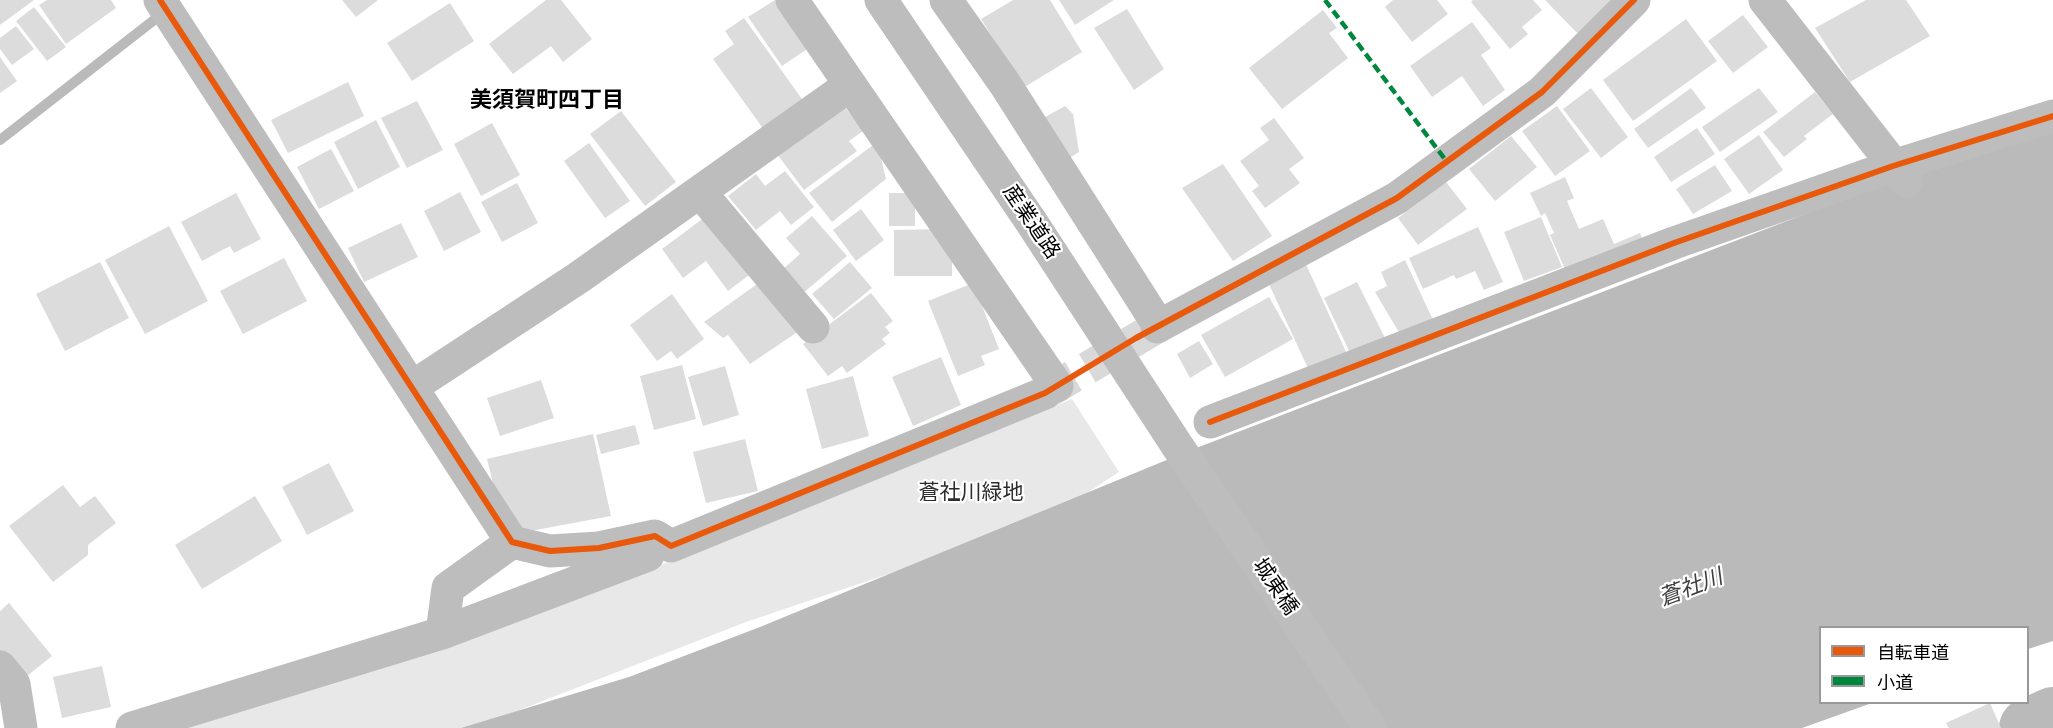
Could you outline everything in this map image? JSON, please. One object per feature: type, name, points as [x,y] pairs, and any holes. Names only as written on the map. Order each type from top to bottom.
[{"type":"street","points":[[160,0],[512,542],[550,551],[599,548],[655,536],[671,546]]},
{"type":"street","points":[[132,728],[442,633],[671,546],[1051,390],[792,0]]},
{"type":"street","name":"産業道路","points":[[880,0],[1032,223],[1178,447]]},
{"type":"street","points":[[946,0],[1005,84],[1158,327],[1397,198],[1542,92],[1634,0]]},
{"type":"street","points":[[1765,0],[1899,173]]},
{"type":"street","points":[[412,387],[578,278],[850,85]]},
{"type":"street","points":[[1210,422],[1674,243],[1899,173],[2053,116]]},
{"type":"street","points":[[700,192],[813,327]]},
{"type":"street","name":"城東橋","points":[[1178,447],[1370,728]]},
{"type":"street","points":[[442,633],[448,588],[512,542]]},
{"type":"street","points":[[0,667],[14,684],[21,728]]},
{"type":"green space","name":"蒼社川緑地","points":[[1072,399],[1119,472],[1067,506],[986,541],[746,622],[473,728],[188,728],[559,606]]},
{"type":"water","name":"蒼社川","points":[[2053,132],[2053,641],[2029,649],[2029,626],[1819,626],[1819,704],[1869,704],[1802,728],[461,728],[629,677],[760,627],[1191,450],[1917,171]]},
{"type":"building","points":[[0,0],[34,0],[0,25]]},
{"type":"building","points":[[47,0],[111,0],[116,8],[66,44],[39,5]]},
{"type":"building","points":[[342,0],[378,0],[356,17]]},
{"type":"building","points":[[546,0],[561,0],[592,39],[563,62],[551,46],[513,74],[489,44]]},
{"type":"building","points":[[775,0],[782,0],[813,45],[782,66],[748,17]]},
{"type":"building","points":[[1013,0],[1050,0],[1082,52],[1023,88],[981,19]]},
{"type":"building","points":[[1059,0],[1114,0],[1075,25]]},
{"type":"building","points":[[1393,0],[1437,0],[1448,14],[1412,42],[1385,7]]},
{"type":"building","points":[[1473,0],[1533,0],[1542,10],[1522,27],[1528,34],[1510,49],[1471,2]]},
{"type":"building","points":[[1545,0],[1616,0],[1578,34]]},
{"type":"building","points":[[1866,0],[1906,0],[1930,36],[1850,82],[1815,28]]},
{"type":"building","points":[[450,3],[474,41],[412,81],[387,43]]},
{"type":"building","points":[[34,7],[66,47],[47,61],[16,21]]},
{"type":"building","points":[[1127,9],[1164,69],[1134,90],[1094,28]]},
{"type":"building","points":[[1323,10],[1337,28],[1329,33],[1348,58],[1282,109],[1249,68]]},
{"type":"building","points":[[1743,15],[1768,47],[1733,73],[1708,41]]},
{"type":"building","points":[[744,18],[807,106],[767,134],[713,59],[734,44],[725,31]]},
{"type":"building","points":[[1686,19],[1717,61],[1633,121],[1603,80]]},
{"type":"building","points":[[1472,22],[1491,48],[1481,55],[1505,90],[1483,106],[1462,76],[1432,97],[1410,66]]},
{"type":"building","points":[[16,26],[34,49],[12,65],[0,49],[0,38]]},
{"type":"building","points":[[0,57],[17,81],[0,93]]},
{"type":"building","points":[[348,82],[364,116],[288,153],[271,120]]},
{"type":"building","points":[[1591,88],[1628,137],[1601,158],[1563,109]]},
{"type":"building","points":[[1691,88],[1706,108],[1648,148],[1634,129]]},
{"type":"building","points":[[1759,88],[1778,112],[1720,152],[1702,127]]},
{"type":"building","points":[[1815,92],[1833,114],[1804,136],[1807,139],[1784,157],[1763,132]]},
{"type":"building","points":[[417,101],[443,150],[407,168],[381,118]]},
{"type":"building","points":[[844,106],[863,131],[849,141],[857,151],[804,190],[777,154]]},
{"type":"building","points":[[1065,106],[1073,114],[1079,152],[1066,160],[1038,121]]},
{"type":"building","points":[[1557,106],[1590,151],[1555,176],[1522,131]]},
{"type":"building","points":[[621,111],[676,182],[645,206],[590,134]]},
{"type":"building","points":[[1274,118],[1304,158],[1289,169],[1300,183],[1265,208],[1252,191],[1259,186],[1240,161],[1269,140],[1260,128]]},
{"type":"building","points":[[376,120],[400,167],[358,189],[334,142]]},
{"type":"building","points":[[492,123],[520,175],[481,196],[454,144]]},
{"type":"building","points":[[1697,128],[1715,154],[1671,182],[1654,157]]},
{"type":"building","points":[[1759,135],[1783,170],[1749,194],[1724,159]]},
{"type":"building","points":[[1511,136],[1537,167],[1495,201],[1469,169]]},
{"type":"building","points":[[877,142],[886,179],[832,222],[809,193]]},
{"type":"building","points":[[589,143],[630,201],[605,218],[564,161]]},
{"type":"building","points":[[331,149],[354,191],[319,209],[297,167]]},
{"type":"building","points":[[1223,164],[1272,236],[1233,261],[1182,188]]},
{"type":"building","points":[[1715,165],[1732,191],[1693,214],[1676,189]]},
{"type":"building","points":[[785,171],[814,207],[791,225],[780,211],[756,230],[728,196],[756,174],[765,186]]},
{"type":"building","points":[[1565,177],[1574,198],[1567,201],[1579,229],[1603,219],[1614,244],[1640,233],[1644,243],[1568,276],[1550,235],[1554,233],[1545,213],[1541,216],[1530,193]]},
{"type":"building","points":[[1446,182],[1467,209],[1418,245],[1398,218]]},
{"type":"building","points":[[517,183],[538,223],[502,242],[481,202]]},
{"type":"building","points":[[460,192],[481,232],[444,251],[424,211]]},
{"type":"building","points":[[236,193],[261,239],[234,253],[230,246],[202,261],[181,222]]},
{"type":"building","points":[[889,193],[915,193],[915,226],[889,226]]},
{"type":"building","points":[[861,209],[884,240],[856,261],[833,230]]},
{"type":"building","points":[[709,214],[753,272],[728,291],[706,261],[683,278],[662,249]]},
{"type":"building","points":[[812,216],[847,256],[802,294],[782,270],[800,254],[786,238]]},
{"type":"building","points":[[1541,217],[1562,267],[1524,281],[1504,232]]},
{"type":"building","points":[[401,223],[418,257],[364,282],[348,248]]},
{"type":"building","points":[[169,226],[208,301],[145,334],[105,260]]},
{"type":"building","points":[[1478,227],[1503,282],[1484,290],[1475,271],[1456,279],[1454,275],[1423,289],[1409,258]]},
{"type":"building","points":[[944,229],[952,251],[952,276],[894,276],[894,230]]},
{"type":"building","points":[[284,258],[307,301],[243,334],[220,291]]},
{"type":"building","points":[[1405,260],[1433,320],[1400,334],[1375,292],[1387,286],[1381,272]]},
{"type":"building","points":[[100,262],[129,318],[65,351],[36,294]]},
{"type":"building","points":[[850,262],[872,288],[834,319],[812,294]]},
{"type":"building","points":[[1305,262],[1347,354],[1312,377],[1267,280]]},
{"type":"building","points":[[760,282],[799,331],[750,364],[728,335],[723,338],[704,322]]},
{"type":"building","points":[[1357,282],[1387,342],[1352,357],[1324,298]]},
{"type":"building","points":[[973,283],[999,349],[981,356],[985,365],[958,376],[928,301]]},
{"type":"building","points":[[871,293],[893,321],[885,327],[890,333],[882,339],[886,344],[847,373],[842,366],[828,376],[803,344]]},
{"type":"building","points":[[672,294],[704,339],[677,359],[671,351],[657,361],[630,325]]},
{"type":"building","points":[[1269,297],[1293,339],[1225,377],[1201,335]]},
{"type":"building","points":[[1199,341],[1213,364],[1190,378],[1177,354]]},
{"type":"building","points":[[941,357],[961,405],[913,426],[892,377]]},
{"type":"building","points":[[682,365],[696,419],[654,430],[640,376]]},
{"type":"building","points":[[725,366],[739,415],[703,426],[688,377]]},
{"type":"building","points":[[853,376],[869,436],[822,449],[806,389]]},
{"type":"building","points":[[541,380],[554,418],[500,436],[487,398]]},
{"type":"building","points":[[635,425],[640,444],[601,454],[596,435]]},
{"type":"building","points":[[593,434],[611,516],[525,532],[497,500],[487,459]]},
{"type":"building","points":[[745,439],[758,491],[706,503],[693,452]]},
{"type":"building","points":[[329,463],[354,511],[307,535],[282,487]]},
{"type":"building","points":[[63,485],[80,507],[95,496],[116,523],[88,545],[88,555],[53,582],[9,526]]},
{"type":"building","points":[[255,496],[282,541],[202,589],[175,545]]},
{"type":"building","points":[[9,603],[52,656],[22,680],[0,653],[0,611]]},
{"type":"building","points":[[102,666],[111,707],[62,718],[53,677]]},
{"type":"building","points":[[1990,704],[2001,728],[1949,728],[1946,723]]},
{"type":"waterway","points":[[0,140],[163,13]]},
{"type":"waterway","points":[[2029,728],[2053,717]]},
{"type":"tunnel","points":[[1045,393],[1157,327]]},
{"type":"marked path","points":[[1325,0],[1447,162]]},
{"type":"cycle path","points":[[160,0],[512,542],[550,551],[599,548],[655,536],[671,546],[1045,393],[1136,338],[1397,198],[1542,92],[1634,0]]},
{"type":"cycle path","points":[[1210,422],[1674,243],[1893,166],[2053,116]]},
{"type":"district","name":"美須賀町四丁目","points":[[547,101]]}]
